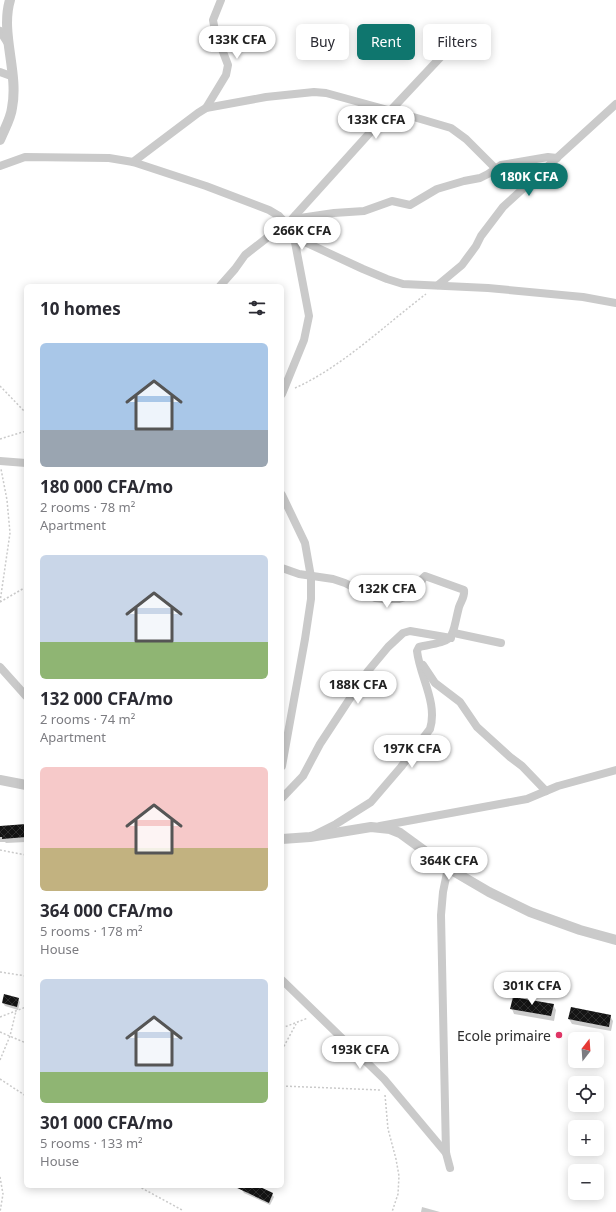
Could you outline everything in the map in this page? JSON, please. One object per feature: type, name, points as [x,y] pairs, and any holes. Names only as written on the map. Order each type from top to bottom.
[{"type":"street","points":[[0,140],[12,108],[11,76],[5,26],[8,4],[10,0]]},
{"type":"street","points":[[206,108],[228,70],[228,65],[215,31],[213,20],[221,0]]},
{"type":"street","points":[[0,30],[7,42]]},
{"type":"street","points":[[287,224],[438,60]]},
{"type":"street","points":[[0,72],[11,76]]},
{"type":"street","points":[[133,162],[206,108],[266,97],[314,92],[326,93],[451,128],[466,139],[495,168]]},
{"type":"street","points":[[438,285],[462,265],[476,246],[481,236],[503,208],[616,104]]},
{"type":"street","points":[[0,166],[25,157],[109,158],[133,162],[206,186],[254,204],[279,216],[287,224],[294,236],[309,316],[304,340],[284,389]]},
{"type":"street","points":[[294,216],[300,218],[334,213],[364,211],[392,201],[410,205],[437,189],[464,180],[480,178],[501,165],[538,158],[557,158]]},
{"type":"street","points":[[222,284],[245,255],[268,237],[279,216]]},
{"type":"street","points":[[294,236],[387,279],[403,284],[438,285],[457,288],[488,288],[583,297],[616,303]]},
{"type":"street","points":[[0,461],[24,463]]},
{"type":"street","points":[[284,499],[305,543],[311,577],[311,599],[305,640],[284,755]]},
{"type":"street","points":[[284,569],[311,577],[333,579],[345,583],[375,598],[399,599],[414,594],[418,590],[425,576],[464,590],[464,596],[459,606],[453,636],[446,641],[419,646],[417,652],[430,700],[432,714],[430,729],[402,767],[371,802],[336,824],[310,837]]},
{"type":"street","points":[[284,796],[306,771],[320,744],[368,671],[388,647],[403,633],[410,631],[501,643]]},
{"type":"street","points":[[418,658],[435,683],[460,702],[477,727],[522,766],[546,791]]},
{"type":"street","points":[[0,667],[24,694]]},
{"type":"street","points":[[284,839],[310,837],[371,827],[527,799],[558,786],[616,770]]},
{"type":"street","points":[[0,780],[24,785]]},
{"type":"street","points":[[371,827],[390,829],[400,833],[448,868],[489,892],[530,912],[580,930],[616,940]]},
{"type":"street","points":[[448,868],[443,892],[441,915],[446,1153],[450,1168]]},
{"type":"street","points":[[284,982],[384,1079],[446,1153]]},
{"type":"path","points":[[284,393],[312,380],[362,345],[426,294]]},
{"type":"path","points":[[0,386],[24,411]]},
{"type":"path","points":[[0,440],[24,432]]},
{"type":"path","points":[[0,466],[7,500],[10,533],[0,602]]},
{"type":"path","points":[[0,602],[24,588]]},
{"type":"path","points":[[0,850],[24,855]]},
{"type":"path","points":[[0,972],[24,976]]},
{"type":"path","points":[[0,1017],[24,1008]]},
{"type":"path","points":[[0,1060],[10,1036],[16,1011]]},
{"type":"path","points":[[284,1027],[317,1015]]},
{"type":"path","points":[[284,1046],[296,1024]]},
{"type":"path","points":[[0,1032],[24,1042]]},
{"type":"path","points":[[0,1079],[24,1095]]},
{"type":"path","points":[[284,1086],[385,1090],[388,1129],[399,1176],[398,1194],[392,1212]]},
{"type":"path","points":[[0,1177],[3,1194],[0,1212]]},
{"type":"path","points":[[142,1188],[182,1210]]},
{"type":"building","points":[[24,824],[24,837],[2,839],[2,837],[0,837],[0,826]]},
{"type":"building","points":[[4,994],[19,998],[17,1007],[2,1003]]},
{"type":"building","points":[[513,997],[554,1004],[551,1016],[510,1009]]},
{"type":"building","points":[[571,1007],[611,1015],[609,1027],[568,1019]]},
{"type":"building","points":[[237,1188],[262,1188],[273,1193],[269,1203]]},
{"type":"place","name":"Ecole primaire","points":[[559,1035]]}]
